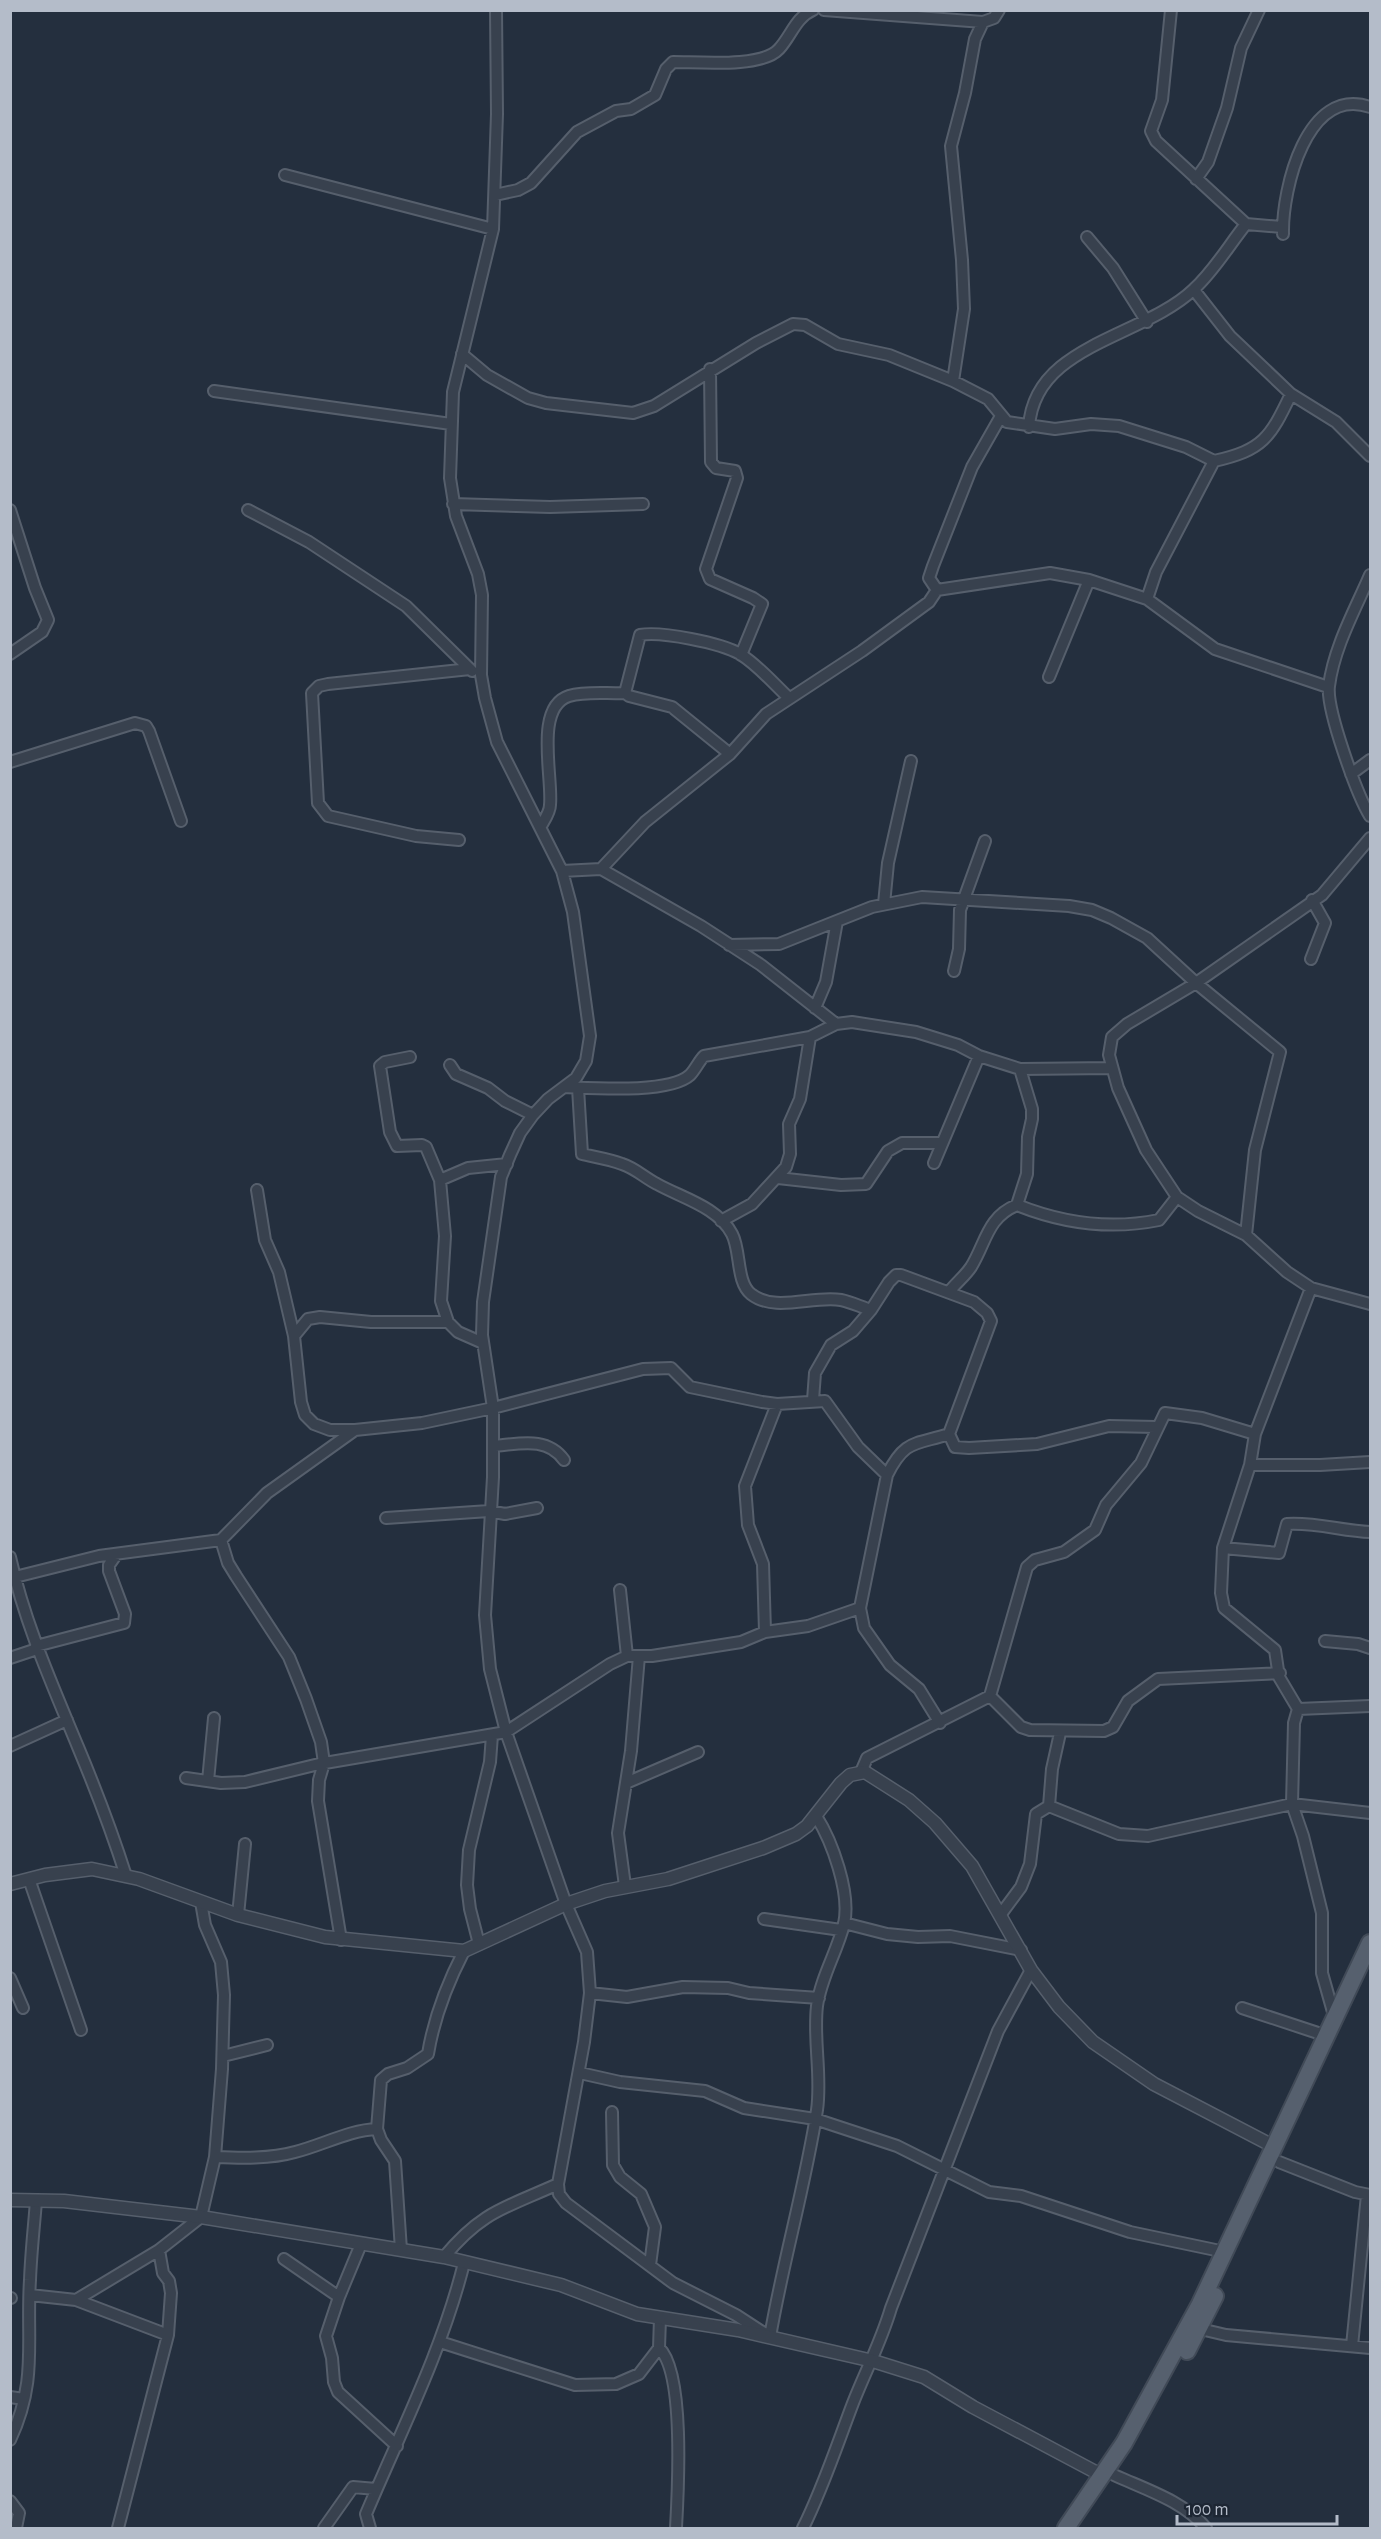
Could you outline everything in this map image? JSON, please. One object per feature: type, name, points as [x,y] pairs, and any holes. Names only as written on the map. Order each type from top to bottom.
[{"type":"main road","points":[[1193,2328],[1225,2252],[1277,2154],[1327,2036],[1371,1943]]},
{"type":"main road","points":[[1080,2529],[1193,2328],[1371,1963]]},
{"type":"main road","points":[[1066,2529],[1109,2475]]},
{"type":"street","points":[[496,10],[497,114],[493,230],[453,392],[450,478],[453,504],[478,573],[482,595],[476,672],[497,742],[542,826],[562,871],[576,931],[590,1049],[576,1078],[533,1115],[520,1133],[501,1177],[485,1273],[483,1343],[493,1408],[486,1573],[486,1634],[490,1669],[506,1732],[566,1904],[587,1952],[590,1994],[579,2073],[558,2184],[559,2194],[566,2203],[673,2283],[736,2314],[770,2337]]},
{"type":"street","points":[[495,195],[518,190],[531,183],[578,132],[616,111],[631,109],[655,95],[666,69],[673,62],[763,59],[778,50],[803,14],[813,10]]},
{"type":"street","points":[[824,10],[983,21],[994,18],[999,10]]},
{"type":"street","points":[[1171,10],[1162,100],[1152,131],[1156,141],[1246,224],[1283,231],[1297,158],[1311,127],[1322,114],[1342,106],[1361,104],[1371,107]]},
{"type":"street","points":[[1196,179],[1208,162],[1227,108],[1241,48],[1259,10]]},
{"type":"street","points":[[953,381],[964,309],[951,146],[965,93],[975,39],[983,21]]},
{"type":"street","points":[[285,175],[493,230]]},
{"type":"street","points":[[1029,427],[1030,407],[1036,395],[1056,370],[1074,355],[1147,322],[1194,290],[1246,224]]},
{"type":"street","points":[[1087,237],[1113,268],[1147,322]]},
{"type":"street","points":[[1194,290],[1230,336],[1291,393],[1336,422],[1371,456]]},
{"type":"street","points":[[462,354],[487,375],[528,398],[546,403],[626,414],[654,406],[710,369],[793,324],[805,325],[838,344],[889,355],[953,381],[988,399],[1006,422],[1055,429],[1091,424],[1119,426],[1186,447],[1214,461],[1246,453],[1256,447],[1270,434],[1291,393]]},
{"type":"street","points":[[710,369],[711,462],[716,468],[735,471],[737,478],[706,569],[707,574],[710,579],[762,604],[741,655]]},
{"type":"street","points":[[214,392],[451,424]]},
{"type":"street","points":[[937,590],[929,578],[933,566],[972,467],[1001,416]]},
{"type":"street","points":[[1147,599],[1156,572],[1214,461]]},
{"type":"street","points":[[453,504],[549,507],[643,504]]},
{"type":"street","points":[[10,510],[35,588],[48,620],[42,632],[10,654]]},
{"type":"street","points":[[248,510],[309,542],[406,606],[476,672]]},
{"type":"street","points":[[601,869],[645,822],[730,754],[766,714],[910,616],[929,602],[937,590],[1050,573],[1089,580],[1147,599],[1215,649],[1328,687]]},
{"type":"street","points":[[1371,575],[1341,641],[1328,687],[1351,774],[1361,801],[1371,816]]},
{"type":"street","points":[[1049,677],[1089,580]]},
{"type":"street","points":[[625,693],[642,634],[726,648],[741,655],[789,698]]},
{"type":"street","points":[[459,840],[416,836],[328,816],[318,803],[312,693],[319,686],[328,684],[476,672]]},
{"type":"street","points":[[542,826],[550,806],[547,750],[549,719],[562,699],[572,695],[625,693],[672,707],[730,754]]},
{"type":"street","points":[[10,762],[91,735],[135,723],[142,724],[149,731],[181,821]]},
{"type":"street","points":[[1351,774],[1371,760]]},
{"type":"street","points":[[884,904],[888,863],[911,761]]},
{"type":"street","points":[[1371,838],[1322,895],[1196,982],[1127,1024],[1112,1037],[1109,1055],[1112,1068],[1146,1150],[1177,1197],[1246,1235],[1287,1272],[1311,1288],[1371,1304]]},
{"type":"street","points":[[954,971],[959,949],[960,910],[985,841]]},
{"type":"street","points":[[562,871],[601,869],[729,945],[791,986],[836,1024]]},
{"type":"street","points":[[729,945],[779,944],[884,904],[922,897],[1092,910],[1147,938],[1280,1052],[1255,1150],[1246,1235]]},
{"type":"street","points":[[1311,959],[1325,923],[1312,900]]},
{"type":"street","points":[[815,1008],[826,982],[837,921]]},
{"type":"street","points":[[564,1087],[622,1089],[674,1083],[690,1075],[704,1056],[810,1037],[836,1024],[852,1022],[916,1032],[958,1045],[979,1056],[1020,1069],[1112,1068]]},
{"type":"street","points":[[721,1221],[752,1204],[786,1167],[790,1154],[789,1124],[800,1099],[810,1037]]},
{"type":"street","points":[[934,1163],[979,1056]]},
{"type":"street","points":[[410,1057],[385,1062],[380,1066],[390,1132],[397,1146],[426,1147],[440,1180],[445,1236],[441,1301],[447,1322],[459,1332],[483,1343]]},
{"type":"street","points":[[450,1065],[456,1074],[488,1088],[505,1101],[533,1115]]},
{"type":"street","points":[[1017,1205],[1028,1174],[1028,1137],[1032,1119],[1032,1109],[1020,1069]]},
{"type":"street","points":[[578,1088],[578,1131],[582,1154],[623,1164],[656,1184],[704,1206],[732,1233],[744,1287],[752,1295],[767,1301],[840,1300],[871,1310]]},
{"type":"street","points":[[778,1178],[841,1185],[866,1184],[888,1151],[902,1143],[941,1143]]},
{"type":"street","points":[[440,1180],[468,1168],[507,1164]]},
{"type":"street","points":[[257,1190],[265,1240],[279,1272],[294,1336],[300,1402],[305,1415],[321,1427],[355,1430],[422,1424],[643,1369],[661,1367],[677,1372],[690,1387],[777,1404],[813,1400],[828,1403],[858,1447],[887,1475]]},
{"type":"street","points":[[949,1292],[970,1268],[986,1232],[1005,1210],[1017,1205],[1075,1222],[1093,1225],[1116,1224],[1159,1220],[1177,1197]]},
{"type":"street","points":[[813,1400],[815,1374],[831,1345],[853,1331],[896,1275],[974,1302],[987,1313],[991,1321],[949,1434],[955,1446],[969,1448],[1038,1444],[1109,1426],[1156,1427]]},
{"type":"street","points":[[1311,1288],[1255,1434],[1251,1465],[1223,1548],[1221,1593],[1224,1608],[1275,1650],[1280,1677],[1298,1709],[1294,1723],[1295,1771],[1292,1804],[1303,1836],[1322,1913],[1322,1973],[1335,2020]]},
{"type":"street","points":[[294,1336],[308,1319],[320,1317],[371,1322],[447,1322]]},
{"type":"street","points":[[765,1632],[764,1564],[748,1525],[745,1486],[777,1404]]},
{"type":"street","points":[[861,1772],[867,1758],[990,1696],[1027,1567],[1035,1560],[1064,1552],[1095,1530],[1107,1505],[1141,1463],[1156,1427],[1168,1412],[1202,1418],[1255,1434]]},
{"type":"street","points":[[15,1577],[116,1555],[221,1540],[267,1493],[355,1430]]},
{"type":"street","points":[[940,1723],[919,1689],[890,1665],[864,1628],[860,1608],[887,1475],[897,1455],[909,1445],[949,1434]]},
{"type":"street","points":[[493,1446],[545,1444],[557,1450],[564,1460]]},
{"type":"street","points":[[1251,1465],[1320,1466],[1371,1462]]},
{"type":"street","points":[[386,1518],[489,1511],[505,1514],[537,1508]]},
{"type":"street","points":[[1223,1548],[1280,1553],[1287,1524],[1311,1524],[1329,1529],[1371,1532]]},
{"type":"street","points":[[221,1540],[228,1563],[289,1657],[313,1720],[324,1763],[319,1779],[318,1801],[341,1940]]},
{"type":"street","points":[[10,1658],[124,1623],[125,1614],[109,1571],[109,1564],[116,1555]]},
{"type":"street","points":[[10,1557],[20,1602],[108,1821],[126,1876]]},
{"type":"street","points":[[620,1590],[627,1656]]},
{"type":"street","points":[[186,1778],[245,1782],[324,1763],[506,1732],[610,1664],[627,1656],[708,1648],[741,1642],[765,1632],[807,1626],[860,1608]]},
{"type":"street","points":[[1325,1641],[1358,1644],[1371,1648]]},
{"type":"street","points":[[625,1886],[618,1833],[626,1783],[639,1656]]},
{"type":"street","points":[[990,1696],[1021,1727],[1030,1730],[1045,1729],[1060,1733],[1104,1731],[1113,1727],[1128,1701],[1158,1679],[1280,1673]]},
{"type":"street","points":[[1298,1709],[1371,1706]]},
{"type":"street","points":[[208,1781],[214,1718]]},
{"type":"street","points":[[10,1746],[67,1720]]},
{"type":"street","points":[[1049,1806],[1052,1769],[1060,1733]]},
{"type":"street","points":[[479,1944],[467,1886],[469,1850],[490,1762],[492,1735]]},
{"type":"street","points":[[626,1783],[698,1752]]},
{"type":"street","points":[[10,1884],[72,1870],[92,1869],[126,1876],[238,1915],[341,1940],[464,1951],[566,1904],[625,1886],[668,1879],[764,1848],[796,1834],[807,1827],[840,1783],[850,1775],[861,1772],[909,1800],[935,1823],[972,1866],[1031,1970],[1071,2020],[1093,2042],[1154,2084],[1277,2154],[1369,2195],[1352,2346]]},
{"type":"street","points":[[1049,1806],[1119,1834],[1148,1836],[1292,1804],[1371,1814]]},
{"type":"street","points":[[1001,1914],[1021,1887],[1030,1864],[1036,1814],[1049,1806]]},
{"type":"street","points":[[770,2337],[815,2120],[819,1998],[826,1969],[843,1926],[842,1882],[829,1837],[816,1816]]},
{"type":"street","points":[[238,1915],[245,1844]]},
{"type":"street","points":[[29,1879],[81,2030]]},
{"type":"street","points":[[76,2300],[135,2267],[201,2217],[215,2157],[223,2056],[224,1995],[221,1962],[205,1925],[201,1902]]},
{"type":"street","points":[[764,1919],[843,1926],[918,1937],[950,1936],[1021,1950]]},
{"type":"street","points":[[401,2250],[395,2161],[381,2140],[377,2129],[381,2080],[388,2074],[407,2068],[428,2054],[432,2027],[449,1979],[464,1951]]},
{"type":"street","points":[[803,2529],[873,2361],[998,2031],[1031,1970]]},
{"type":"street","points":[[10,1978],[23,2008]]},
{"type":"street","points":[[590,1994],[627,1997],[683,1987],[728,1988],[749,1993],[819,1998]]},
{"type":"street","points":[[1242,2008],[1327,2036]]},
{"type":"street","points":[[223,2056],[267,2045]]},
{"type":"street","points":[[579,2073],[620,2082],[705,2091],[744,2108],[815,2120],[897,2146],[989,2192],[1021,2196],[1130,2232],[1225,2252]]},
{"type":"street","points":[[612,2112],[613,2165],[620,2176],[640,2194],[655,2226],[650,2265]]},
{"type":"street","points":[[215,2157],[254,2157],[292,2153],[359,2130],[377,2129]]},
{"type":"street","points":[[444,2257],[473,2224],[503,2206],[558,2184]]},
{"type":"street","points":[[10,2200],[64,2201],[201,2217],[444,2257],[561,2285],[637,2314],[770,2337],[873,2361],[924,2377],[973,2407],[1109,2475],[1178,2504],[1193,2513],[1206,2529]]},
{"type":"street","points":[[10,2440],[24,2399],[31,2365],[30,2295],[36,2201]]},
{"type":"street","points":[[361,2244],[326,2336],[332,2358],[334,2382],[339,2392],[397,2446]]},
{"type":"street","points":[[118,2529],[168,2335],[171,2293],[169,2282],[163,2273],[159,2250]]},
{"type":"street","points":[[284,2259],[339,2297]]},
{"type":"street","points":[[370,2529],[366,2514],[452,2313],[464,2263]]},
{"type":"street","points":[[30,2295],[76,2300],[168,2335]]},
{"type":"street","points":[[660,2318],[660,2348],[669,2361],[678,2420],[676,2529]]},
{"type":"street","points":[[1193,2328],[1371,2348]]},
{"type":"street","points":[[440,2342],[575,2385],[616,2384],[639,2374],[660,2348]]},
{"type":"street","points":[[10,2397],[24,2399]]},
{"type":"street","points":[[324,2529],[353,2487],[376,2489]]},
{"type":"street","points":[[10,2501],[19,2513],[16,2529]]}]
